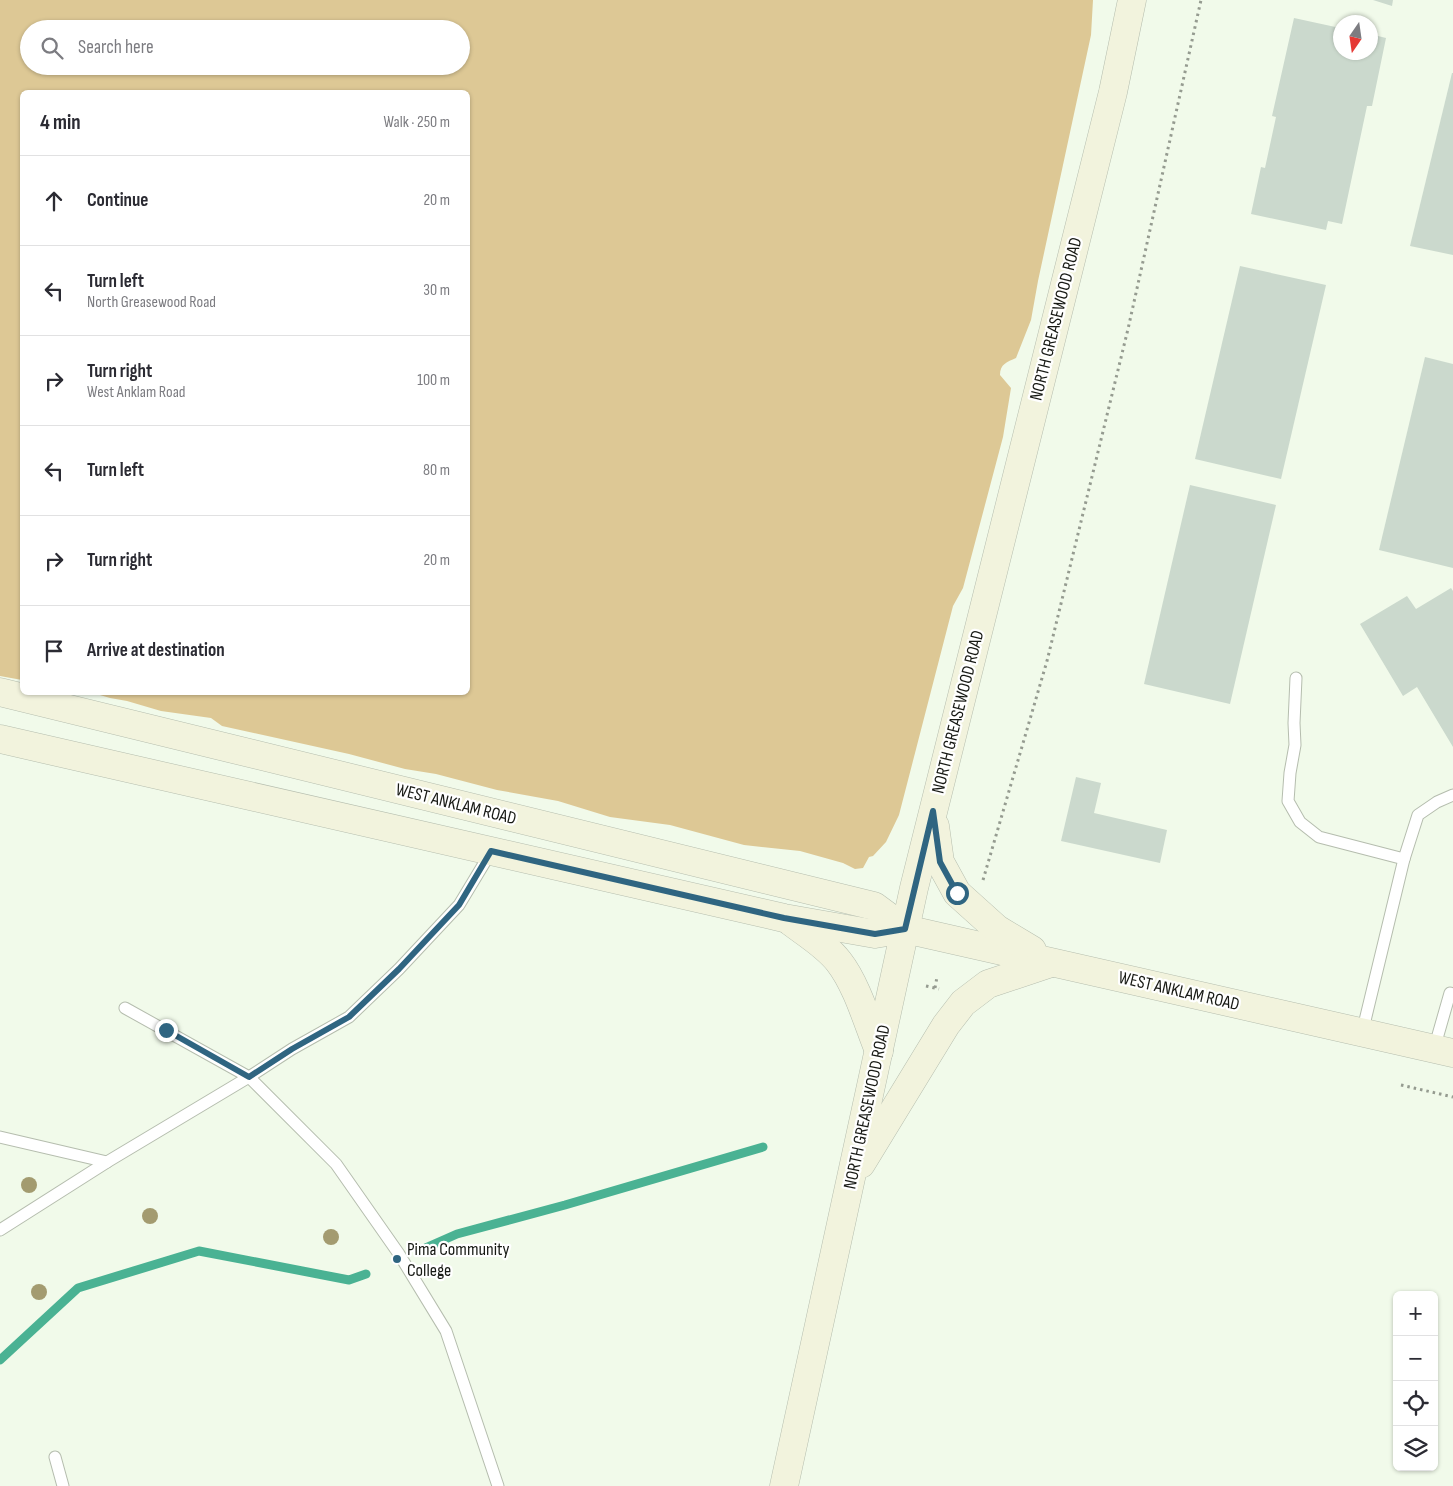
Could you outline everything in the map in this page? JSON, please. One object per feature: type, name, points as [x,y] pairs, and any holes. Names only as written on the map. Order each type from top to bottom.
[{"type":"main road","name":"NORTH GREASEWOOD ROAD","points":[[784,1486],[905,929],[1113,92],[1132,0]]},
{"type":"main road","name":"WEST ANKLAM ROAD","points":[[0,692],[874,906],[905,929]]},
{"type":"main road","name":"WEST ANKLAM ROAD","points":[[0,739],[784,918],[875,934],[905,929],[1444,1051]]},
{"type":"main road","points":[[933,811],[940,862],[957,893],[997,929],[1053,963]]},
{"type":"main road","points":[[784,918],[822,945],[839,961],[849,977],[878,1052]]},
{"type":"main road","points":[[850,1182],[946,1025],[963,1003],[988,984],[1053,963]]},
{"type":"lane","points":[[1296,678],[1295,746],[1290,773],[1288,801],[1300,822],[1319,838],[1404,858]]},
{"type":"lane","points":[[1362,1033],[1404,858],[1418,815],[1437,802],[1453,795]]},
{"type":"lane","points":[[0,1230],[106,1162],[249,1077],[292,1049],[349,1017],[399,969],[459,905],[491,851]]},
{"type":"lane","points":[[1444,1051],[1450,993],[1453,994]]},
{"type":"lane","points":[[125,1008],[249,1077],[336,1164],[399,1254],[446,1331],[498,1486]]},
{"type":"lane","points":[[0,1137],[106,1162]]},
{"type":"lane","points":[[55,1457],[63,1486]]},
{"type":"path","points":[[981,885],[1048,661],[1128,329],[1201,0]]},
{"type":"path","points":[[935,988],[937,977]]},
{"type":"path","points":[[1401,1085],[1453,1097]]},
{"type":"shaded area","points":[[0,0],[1093,0],[1091,35],[1031,320],[1016,358],[1005,364],[1000,371],[1000,375],[1011,388],[1003,437],[963,588],[953,606],[899,815],[886,842],[873,856],[869,857],[863,868],[855,869],[843,863],[800,851],[744,845],[670,825],[610,817],[558,801],[497,790],[436,774],[405,769],[349,754],[222,726],[211,718],[161,711],[100,695],[470,695],[470,90],[20,90],[20,680],[0,676]]},
{"type":"building","points":[[1373,0],[1393,0],[1392,6]]},
{"type":"building","points":[[1294,18],[1333,26],[1333,60],[1378,60],[1378,36],[1386,38],[1372,106],[1367,106],[1342,224],[1328,221],[1326,230],[1251,214],[1261,167],[1265,168],[1276,117],[1272,116]]},
{"type":"building","points":[[1453,73],[1453,255],[1410,246]]},
{"type":"building","points":[[1240,266],[1326,285],[1281,479],[1195,459]]},
{"type":"building","points":[[1425,357],[1453,364],[1453,568],[1379,550]]},
{"type":"building","points":[[1190,485],[1276,505],[1230,704],[1144,684]]},
{"type":"building","points":[[1451,588],[1453,591],[1453,747],[1417,687],[1403,696],[1360,624],[1407,596],[1416,609]]},
{"type":"building","points":[[1076,777],[1101,783],[1094,813],[1167,830],[1160,863],[1061,841]]},
{"type":"waterway","points":[[423,1249],[457,1234],[565,1205],[763,1147]]},
{"type":"waterway","points":[[0,1360],[78,1288],[199,1251],[349,1280],[366,1274]]},
{"type":"place","name":"Pima Community College","points":[[397,1259]]},
{"type":"route","points":[[166,1030],[249,1077],[292,1049],[349,1017],[399,969],[459,905],[491,851],[784,918],[875,934],[905,929],[933,811],[940,862],[957,893]]}]
